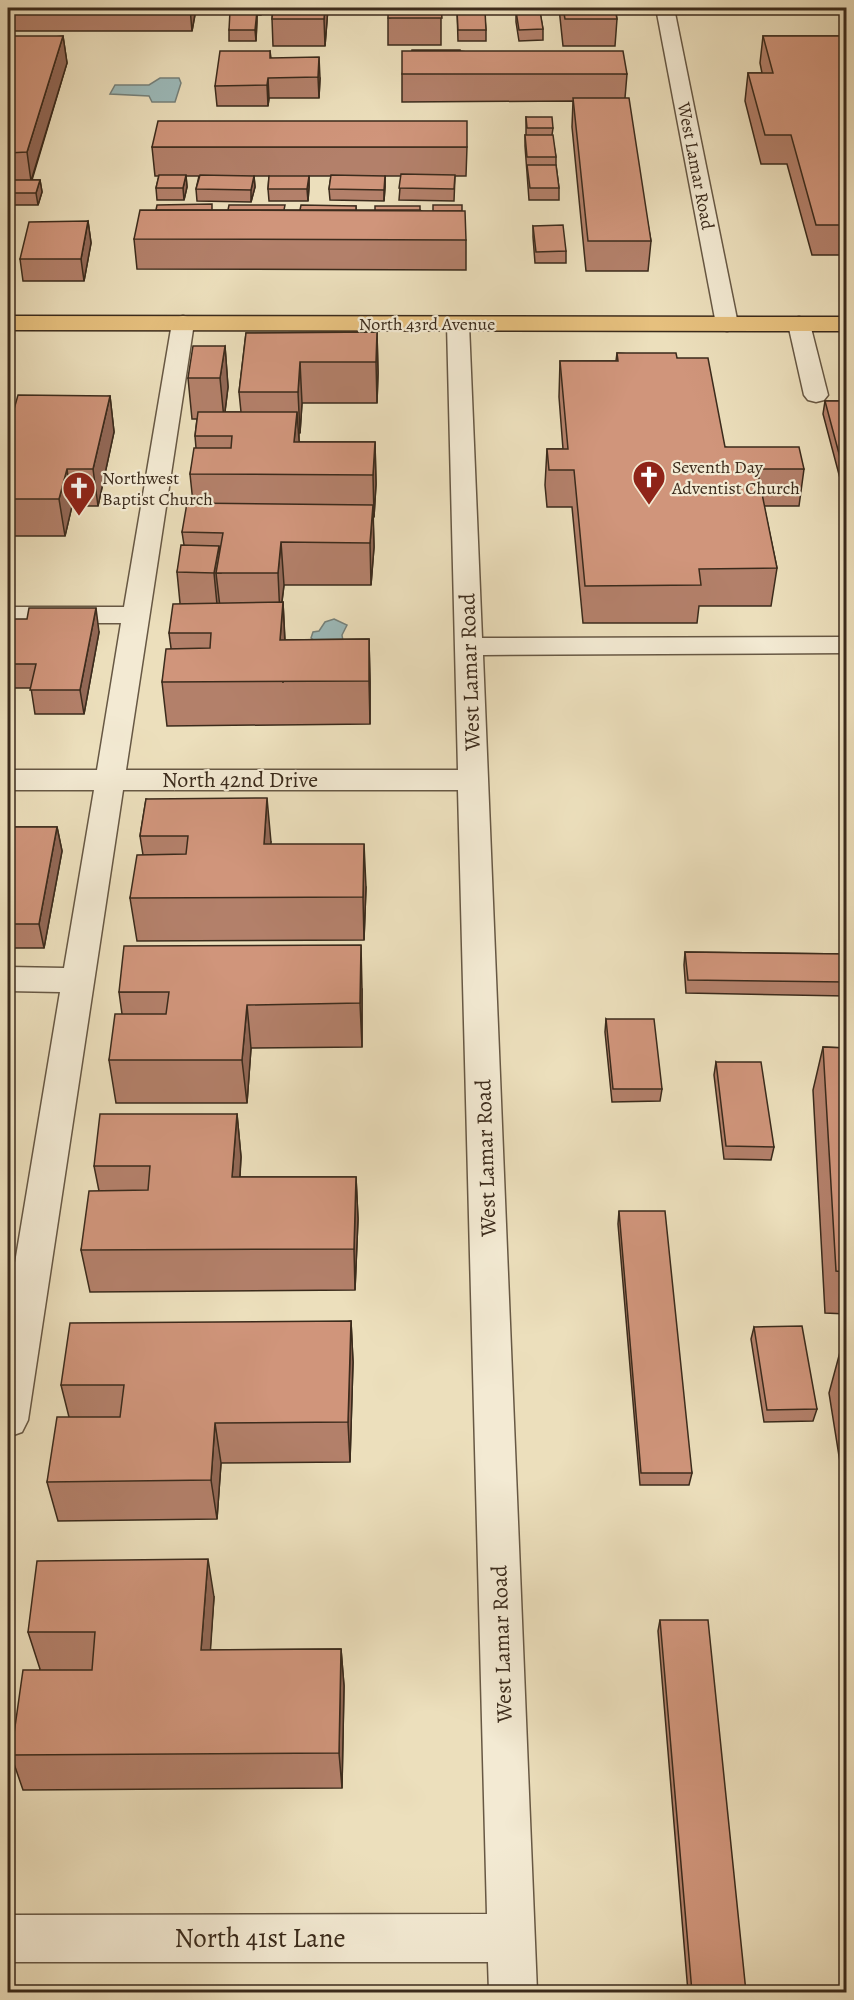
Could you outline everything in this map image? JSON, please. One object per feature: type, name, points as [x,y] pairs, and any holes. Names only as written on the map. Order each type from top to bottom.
[{"type":"main road","name":"North 43rd Avenue","points":[[8,323],[846,324]]},
{"type":"street","name":"West Lamar Road","points":[[665,8],[727,324]]},
{"type":"street","points":[[8,1420],[183,324]]},
{"type":"street","name":"West Lamar Road","points":[[458,324],[513,1992]]},
{"type":"street","points":[[799,324],[816,395]]},
{"type":"street","points":[[8,615],[136,615]]},
{"type":"street","points":[[468,647],[846,645]]},
{"type":"street","name":"North 42nd Drive","points":[[8,780],[473,780]]},
{"type":"street","points":[[8,979],[78,980]]},
{"type":"street","name":"North 41st Lane","points":[[8,1939],[512,1938]]},
{"type":"water","points":[[160,78],[179,78],[181,83],[175,102],[152,102],[149,96],[110,94],[115,85],[149,85]]},
{"type":"water","points":[[334,619],[347,625],[342,635],[343,641],[318,643],[311,638],[313,632],[319,631],[325,622]]},
{"type":"building","points":[[273,8],[325,8],[324,19],[272,19]]},
{"type":"building","points":[[388,8],[441,8],[442,18],[388,18]]},
{"type":"building","points":[[563,8],[615,8],[617,19],[565,19]]},
{"type":"building","points":[[230,11],[257,11],[255,30],[229,30]]},
{"type":"building","points":[[457,11],[485,11],[486,30],[458,30]]},
{"type":"building","points":[[516,11],[540,11],[543,29],[519,30]]},
{"type":"building","points":[[10,36],[63,36],[27,152],[8,153],[8,42]]},
{"type":"building","points":[[763,36],[846,36],[846,225],[816,225],[791,135],[765,135],[748,73],[773,73]]},
{"type":"building","points":[[460,50],[460,51],[412,51]]},
{"type":"building","points":[[220,51],[270,51],[270,58],[319,57],[318,77],[268,78],[267,85],[215,86]]},
{"type":"building","points":[[402,51],[623,51],[627,74],[402,74]]},
{"type":"building","points":[[573,98],[629,98],[651,241],[588,241]]},
{"type":"building","points":[[526,117],[552,117],[553,128],[527,128]]},
{"type":"building","points":[[158,121],[467,121],[467,147],[152,147]]},
{"type":"building","points":[[525,135],[553,135],[556,157],[527,157]]},
{"type":"building","points":[[527,165],[556,165],[559,188],[530,188]]},
{"type":"building","points":[[401,174],[455,175],[454,189],[399,188]]},
{"type":"building","points":[[159,175],[186,175],[183,188],[156,188]]},
{"type":"building","points":[[200,175],[254,176],[251,190],[196,189]]},
{"type":"building","points":[[331,175],[385,176],[384,190],[329,189]]},
{"type":"building","points":[[269,176],[309,176],[307,189],[268,189]]},
{"type":"building","points":[[8,180],[40,180],[36,193],[8,193]]},
{"type":"building","points":[[212,204],[212,210],[156,210],[157,205]]},
{"type":"building","points":[[229,205],[285,205],[284,210],[228,210]]},
{"type":"building","points":[[301,205],[356,206],[356,210],[300,210]]},
{"type":"building","points":[[433,205],[462,205],[462,211],[433,211]]},
{"type":"building","points":[[375,206],[420,206],[420,210],[375,210]]},
{"type":"building","points":[[140,210],[465,211],[466,240],[134,239]]},
{"type":"building","points":[[88,221],[81,259],[20,259],[29,222]]},
{"type":"building","points":[[563,225],[566,251],[536,252],[533,226]]},
{"type":"building","points":[[377,332],[376,362],[300,362],[298,392],[239,392],[246,333]]},
{"type":"building","points":[[193,346],[225,346],[220,378],[188,378]]},
{"type":"building","name":"Seventh Day Adventist Church","points":[[617,353],[676,353],[677,358],[708,358],[725,447],[799,447],[804,469],[757,469],[777,568],[699,569],[701,585],[585,586],[574,470],[549,470],[547,449],[568,449],[560,361],[618,361]]},
{"type":"building","points":[[18,395],[110,396],[93,469],[67,469],[59,499],[8,499],[8,420],[11,420]]},
{"type":"building","points":[[825,401],[846,401],[846,480]]},
{"type":"building","points":[[198,412],[297,412],[294,442],[375,442],[373,475],[190,474],[194,448],[231,448],[232,436],[195,436]]},
{"type":"building","points":[[187,503],[373,505],[370,543],[281,542],[278,573],[216,573],[223,533],[182,532]]},
{"type":"building","points":[[181,545],[219,546],[214,573],[177,572]]},
{"type":"building","points":[[283,602],[280,640],[369,639],[369,681],[162,682],[166,649],[210,648],[211,633],[169,633],[173,604]]},
{"type":"building","points":[[29,608],[96,608],[80,690],[30,690],[36,664],[8,664],[8,619],[27,619]]},
{"type":"building","points":[[267,798],[264,844],[364,844],[363,897],[130,898],[137,855],[186,854],[188,836],[140,836],[146,799]]},
{"type":"building","points":[[8,827],[57,827],[39,924],[8,924]]},
{"type":"building","points":[[361,945],[360,1003],[247,1005],[242,1060],[109,1060],[115,1014],[166,1014],[169,992],[119,992],[124,946]]},
{"type":"building","points":[[685,952],[846,954],[846,982],[688,980]]},
{"type":"building","points":[[606,1019],[654,1019],[662,1089],[613,1089]]},
{"type":"building","points":[[823,1047],[846,1048],[846,1272],[836,1271]]},
{"type":"building","points":[[716,1062],[761,1062],[774,1147],[726,1146]]},
{"type":"building","points":[[100,1114],[237,1114],[232,1177],[356,1177],[354,1249],[81,1250],[89,1191],[148,1190],[150,1166],[94,1166]]},
{"type":"building","points":[[619,1211],[665,1211],[692,1473],[641,1473]]},
{"type":"building","points":[[351,1321],[348,1422],[215,1423],[211,1480],[47,1482],[57,1417],[120,1417],[124,1385],[61,1385],[70,1323]]},
{"type":"building","points":[[802,1326],[817,1409],[767,1410],[754,1327]]},
{"type":"building","points":[[840,1352],[846,1352],[846,1391]]},
{"type":"building","points":[[208,1559],[201,1650],[341,1649],[339,1753],[11,1755],[23,1670],[92,1670],[95,1632],[28,1632],[37,1561]]},
{"type":"building","points":[[660,1620],[708,1620],[746,1992],[692,1992]]},
{"type":"place","name":"Seventh Day Adventist Church","points":[[649,506]]},
{"type":"place","name":"Northwest Baptist Church","points":[[79,517]]}]
